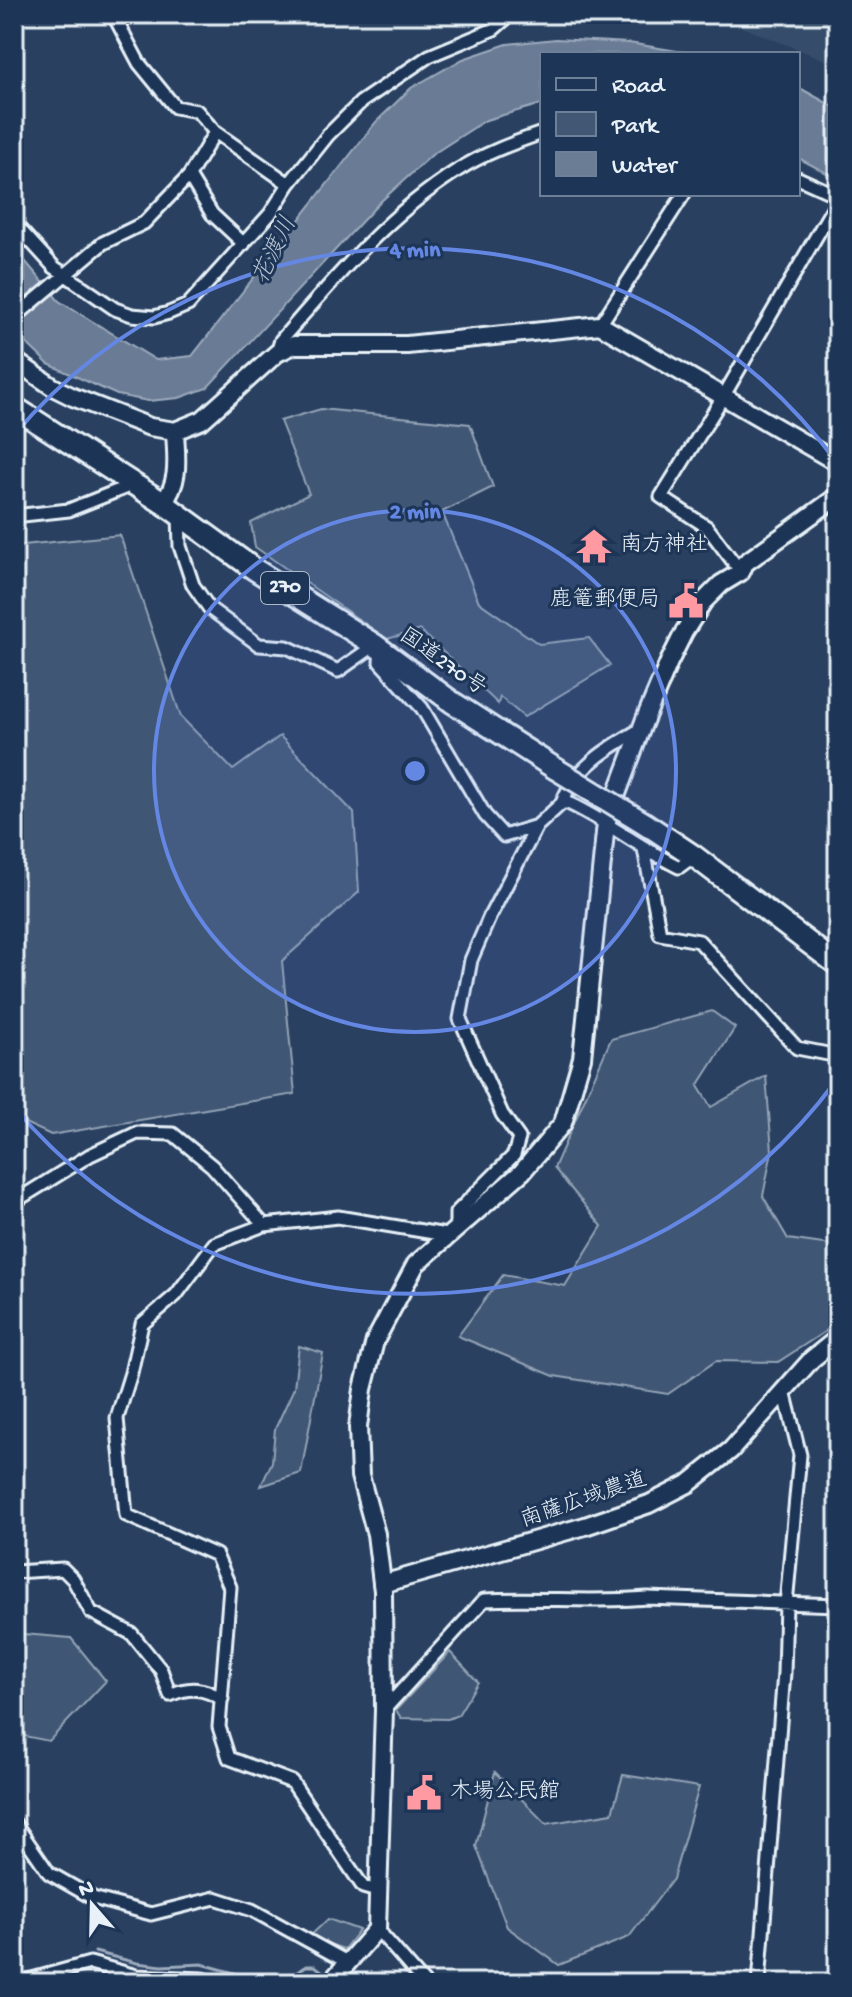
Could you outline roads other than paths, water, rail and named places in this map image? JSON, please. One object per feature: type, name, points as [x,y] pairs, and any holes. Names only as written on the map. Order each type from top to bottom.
[{"type":"highway","name":"国道270号","points":[[14,407],[171,509],[254,569],[378,648],[452,702],[694,856],[838,965]]},
{"type":"street","points":[[113,14],[139,63],[175,107],[197,111],[215,132],[289,184]]},
{"type":"street","points":[[14,223],[62,279],[115,309],[132,315],[154,317],[188,305],[270,214],[289,184],[328,135],[361,102],[429,56],[494,29],[511,14]]},
{"type":"street","points":[[14,318],[103,243],[144,223],[189,176],[215,132]]},
{"type":"street","points":[[277,353],[281,340],[363,246],[408,205],[460,169],[540,134]]},
{"type":"street","points":[[189,176],[212,214],[244,244]]},
{"type":"street","points":[[741,572],[707,527],[661,497],[723,397],[838,197],[800,179]]},
{"type":"street","points":[[600,325],[683,196]]},
{"type":"street","points":[[14,360],[73,397],[150,427],[175,431],[190,426],[212,412],[277,353],[294,345],[407,345],[600,325],[838,463]]},
{"type":"street","points":[[175,431],[177,478],[171,509],[193,585],[209,608],[259,645],[287,647],[338,671],[378,648],[380,662],[422,708],[485,815],[504,836],[537,826]]},
{"type":"street","points":[[14,516],[69,510],[132,485]]},
{"type":"street","points":[[424,1983],[377,1929],[384,1710],[382,1584],[376,1534],[360,1476],[358,1427],[363,1389],[375,1341],[416,1264],[522,1172],[563,1123],[582,1058],[606,823],[669,662],[703,602],[721,584],[741,572],[745,563],[798,523],[838,496]]},
{"type":"street","points":[[451,1231],[456,1213],[514,1155],[519,1138],[502,1114],[460,1019],[471,960],[537,826],[562,803],[568,788],[606,748],[643,728]]},
{"type":"street","points":[[562,803],[568,803],[606,823],[644,849],[679,867],[694,856]]},
{"type":"street","points":[[644,849],[660,934],[699,941],[797,1048],[838,1056]]},
{"type":"street","points":[[14,1202],[90,1155],[137,1133],[173,1134],[212,1166],[264,1225]]},
{"type":"street","points":[[377,1891],[363,1887],[292,1782],[229,1758],[219,1727],[230,1587],[216,1555],[126,1515],[117,1418],[142,1324],[176,1295],[214,1244],[264,1225],[338,1217],[451,1231]]},
{"type":"street","name":"南薩広域農道","points":[[382,1584],[476,1559],[649,1504],[688,1484],[724,1456],[812,1359],[838,1338]]},
{"type":"street","points":[[759,1983],[784,1673],[786,1604],[800,1455],[784,1391]]},
{"type":"street","points":[[14,1572],[63,1569],[73,1579],[91,1612],[132,1634],[161,1670],[170,1695],[186,1687],[209,1691],[222,1699]]},
{"type":"street","points":[[384,1710],[484,1600],[537,1597],[616,1601],[647,1598],[838,1605]]},
{"type":"street","points":[[14,1822],[49,1873],[93,1898],[151,1914],[215,1898],[252,1910],[347,1962]]},
{"type":"street","points":[[330,1983],[377,1929]]},
{"type":"street","points":[[14,1977],[21,1982],[90,1963],[136,1976],[202,1979],[217,1983]]},
{"type":"street","points":[[306,1983],[312,1980],[322,1983]]},
{"type":"water","name":"花渡川","points":[[556,39],[629,43],[683,52],[540,52],[540,105],[486,120],[433,154],[379,203],[207,388],[179,398],[148,401],[117,395],[48,364],[14,331],[14,248],[59,301],[156,360],[192,356],[376,122],[411,88],[463,59],[507,44]]},
{"type":"water","points":[[800,88],[838,109],[838,179],[800,159]]},
{"type":"waterway","points":[[95,1952],[162,1966],[202,1964],[270,1983],[283,1981],[306,1966],[315,1966],[327,1975]]},
{"type":"place","name":"南方神社","points":[[594,546]]},
{"type":"place","name":"鹿篭郵便局","points":[[686,601]]},
{"type":"place","name":"木場公民館","points":[[424,1793]]}]
